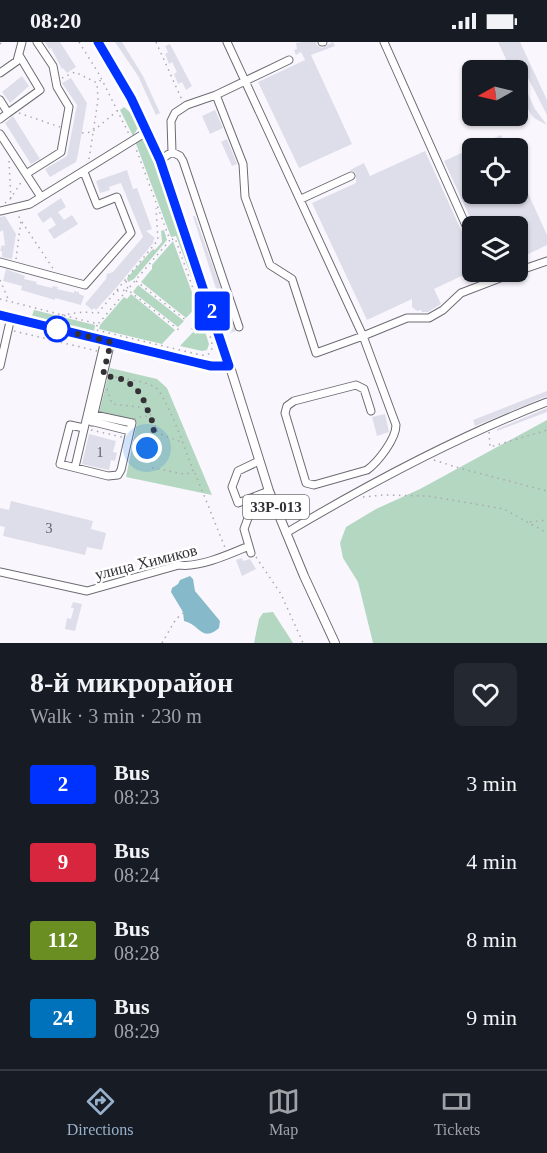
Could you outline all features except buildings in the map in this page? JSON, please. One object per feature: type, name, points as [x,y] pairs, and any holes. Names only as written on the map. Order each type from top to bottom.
[{"type":"main road","name":"33Р-013","points":[[98,42],[148,130],[160,160],[259,461],[286,533],[335,643]]},
{"type":"main road","points":[[0,315],[211,366],[229,366]]},
{"type":"street","points":[[0,73],[17,61],[22,42]]},
{"type":"street","points":[[26,174],[61,152],[69,107],[57,87],[53,66],[38,42]]},
{"type":"street","points":[[227,42],[363,336],[396,425],[396,433],[373,466],[367,470],[314,485],[306,483],[285,413],[287,406],[294,401],[356,386],[364,389],[371,411]]},
{"type":"street","points":[[384,42],[462,217]]},
{"type":"street","points":[[0,118],[40,90],[19,55]]},
{"type":"street","points":[[172,152],[172,117],[185,106],[216,95],[289,60]]},
{"type":"street","points":[[216,95],[243,164],[245,197],[270,265],[292,279],[316,352],[407,318],[429,318],[443,310],[461,293],[486,282]]},
{"type":"street","points":[[0,100],[10,111]]},
{"type":"street","points":[[1,208],[30,204],[148,130]]},
{"type":"street","points":[[0,134],[41,197]]},
{"type":"street","points":[[160,160],[172,152]]},
{"type":"street","points":[[172,152],[180,156],[183,161],[239,327]]},
{"type":"street","points":[[0,262],[85,285],[131,233],[117,197],[97,205],[86,170]]},
{"type":"street","points":[[301,200],[351,176]]},
{"type":"street","points":[[528,267],[547,261]]},
{"type":"street","points":[[0,366],[11,317]]},
{"type":"street","points":[[75,467],[108,341]]},
{"type":"street","points":[[286,533],[344,498],[425,456],[488,425],[547,402]]},
{"type":"street","points":[[88,421],[131,427],[118,475],[108,476],[60,464],[70,425],[88,421]]},
{"type":"street","points":[[259,461],[238,471],[232,487],[238,503],[270,491]]},
{"type":"street","points":[[250,549],[244,529],[256,496]]},
{"type":"street","name":"улица Химиков","points":[[0,572],[87,591],[250,549]]},
{"type":"path","points":[[156,42],[185,106]]},
{"type":"path","points":[[56,81],[75,72],[98,82]]},
{"type":"path","points":[[98,82],[102,80]]},
{"type":"path","points":[[86,170],[98,100],[98,82]]},
{"type":"path","points":[[10,111],[64,129]]},
{"type":"path","points":[[82,132],[92,132],[118,111]]},
{"type":"path","points":[[1,208],[10,199],[26,174]]},
{"type":"path","points":[[61,315],[83,312],[98,313],[158,240],[156,204]]},
{"type":"path","points":[[22,206],[21,220],[60,278]]},
{"type":"path","points":[[98,324],[96,330],[201,356],[206,356],[211,352],[213,346],[208,330],[175,238],[170,240]]},
{"type":"path","points":[[126,279],[128,290],[179,330]]},
{"type":"path","points":[[0,280],[10,301]]},
{"type":"path","points":[[136,280],[187,321]]},
{"type":"path","points":[[116,291],[128,290]]},
{"type":"path","points":[[0,299],[41,310]]},
{"type":"path","points":[[8,329],[88,349]]},
{"type":"path","points":[[107,383],[109,376],[149,385],[158,390],[182,442],[192,472],[187,475],[155,469],[151,466],[147,445],[155,428]]},
{"type":"path","points":[[126,380],[143,396],[160,435],[182,442]]},
{"type":"path","points":[[106,387],[112,404],[148,408]]},
{"type":"path","points":[[131,427],[139,416],[151,417]]},
{"type":"path","points":[[88,421],[87,429],[103,435],[122,438]]},
{"type":"path","points":[[488,425],[490,447],[547,430]]},
{"type":"path","points":[[425,456],[459,468],[547,491]]},
{"type":"path","points":[[195,473],[228,555]]},
{"type":"path","points":[[363,497],[428,496],[504,509],[547,532]]},
{"type":"path","points":[[529,522],[547,520]]},
{"type":"path","points":[[250,549],[281,594],[303,643]]},
{"type":"path","points":[[162,643],[176,619],[183,613]]},
{"type":"green space","points":[[124,107],[132,114],[138,128],[133,136],[120,110]]},
{"type":"green space","points":[[141,138],[158,172],[212,330],[176,236],[171,237],[135,141]]},
{"type":"green space","points":[[164,230],[167,240],[134,279],[128,282],[127,278],[162,242],[161,231]]},
{"type":"green space","points":[[173,241],[197,306],[186,318],[141,282]]},
{"type":"green space","points":[[138,285],[184,321],[178,327],[133,292]]},
{"type":"green space","points":[[131,294],[175,330],[162,344],[99,329],[124,297],[127,299]]},
{"type":"green space","points":[[34,310],[95,325],[94,332],[32,316]]},
{"type":"green space","points":[[202,322],[209,344],[207,350],[180,346],[193,332],[196,334]]},
{"type":"green space","points":[[110,368],[157,379],[167,388],[212,495],[126,477],[137,422],[99,413]]},
{"type":"green space","points":[[547,420],[547,643],[373,643],[358,582],[343,558],[340,543],[346,527]]},
{"type":"green space","points":[[273,612],[293,643],[254,643],[259,619],[263,613]]},
{"type":"water","points":[[190,576],[193,579],[195,591],[220,621],[219,628],[208,634],[184,621],[183,612],[171,592],[180,580]]},
{"type":"bus line","name":"2","points":[[0,315],[211,366],[229,366],[209,302],[148,130],[98,42]]},
{"type":"route","points":[[57,329],[111,342],[103,375],[126,380],[143,396],[155,428],[147,448]]}]
